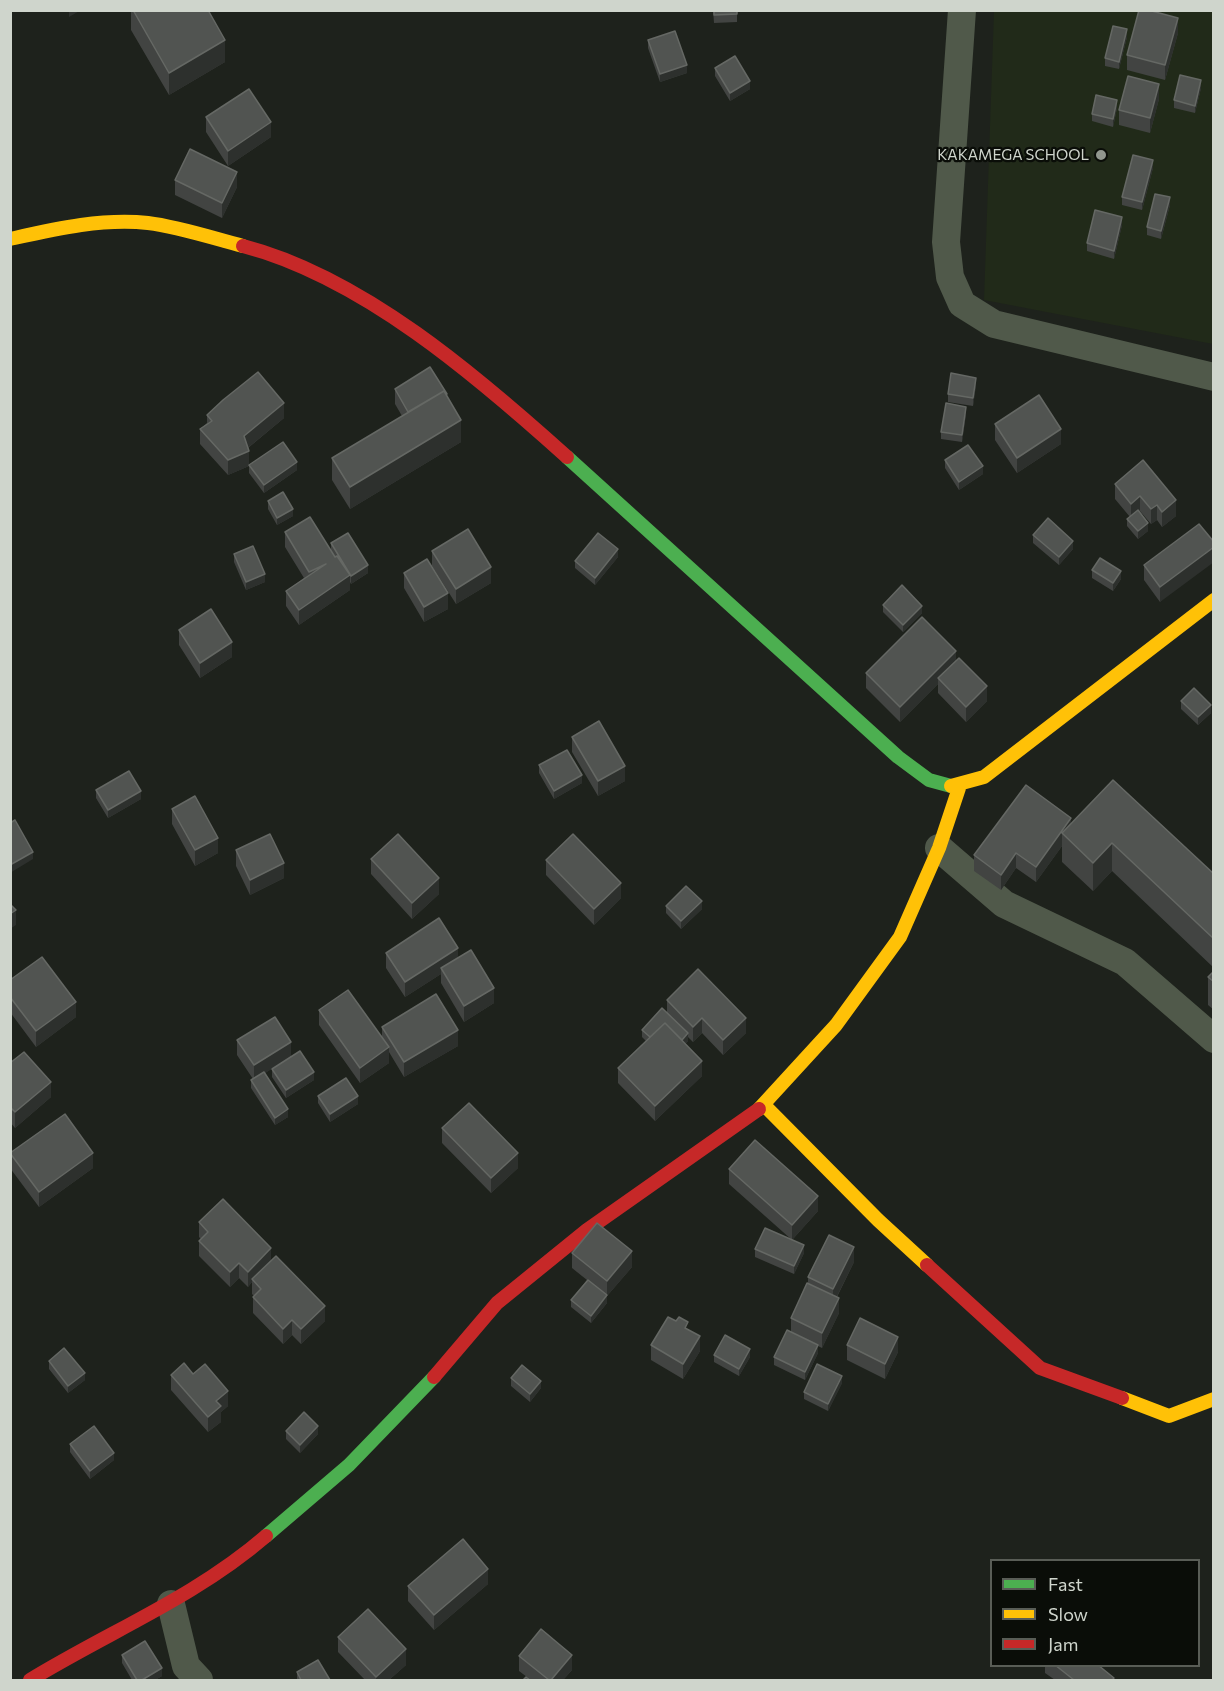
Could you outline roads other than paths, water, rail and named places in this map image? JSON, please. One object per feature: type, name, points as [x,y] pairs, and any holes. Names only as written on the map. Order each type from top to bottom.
[{"type":"street","points":[[962,10],[946,242],[950,277],[962,304],[993,324],[1214,377]]},
{"type":"street","points":[[10,239],[67,226],[144,223],[225,238],[279,256],[363,297],[420,334],[558,448],[898,757],[938,786],[959,788],[984,777],[1214,600]]},
{"type":"street","points":[[30,1680],[66,1658],[171,1604],[245,1554],[349,1465],[411,1403],[496,1303],[587,1230],[764,1106],[836,1025],[900,937],[939,848],[959,788]]},
{"type":"street","points":[[939,848],[1004,904],[1125,962],[1214,1039]]},
{"type":"street","points":[[764,1106],[878,1220],[1040,1368],[1170,1416],[1214,1400]]},
{"type":"street","points":[[171,1604],[186,1666],[199,1680]]},
{"type":"place","name":"KAKAMEGA SCHOOL","points":[[1101,155]]}]
